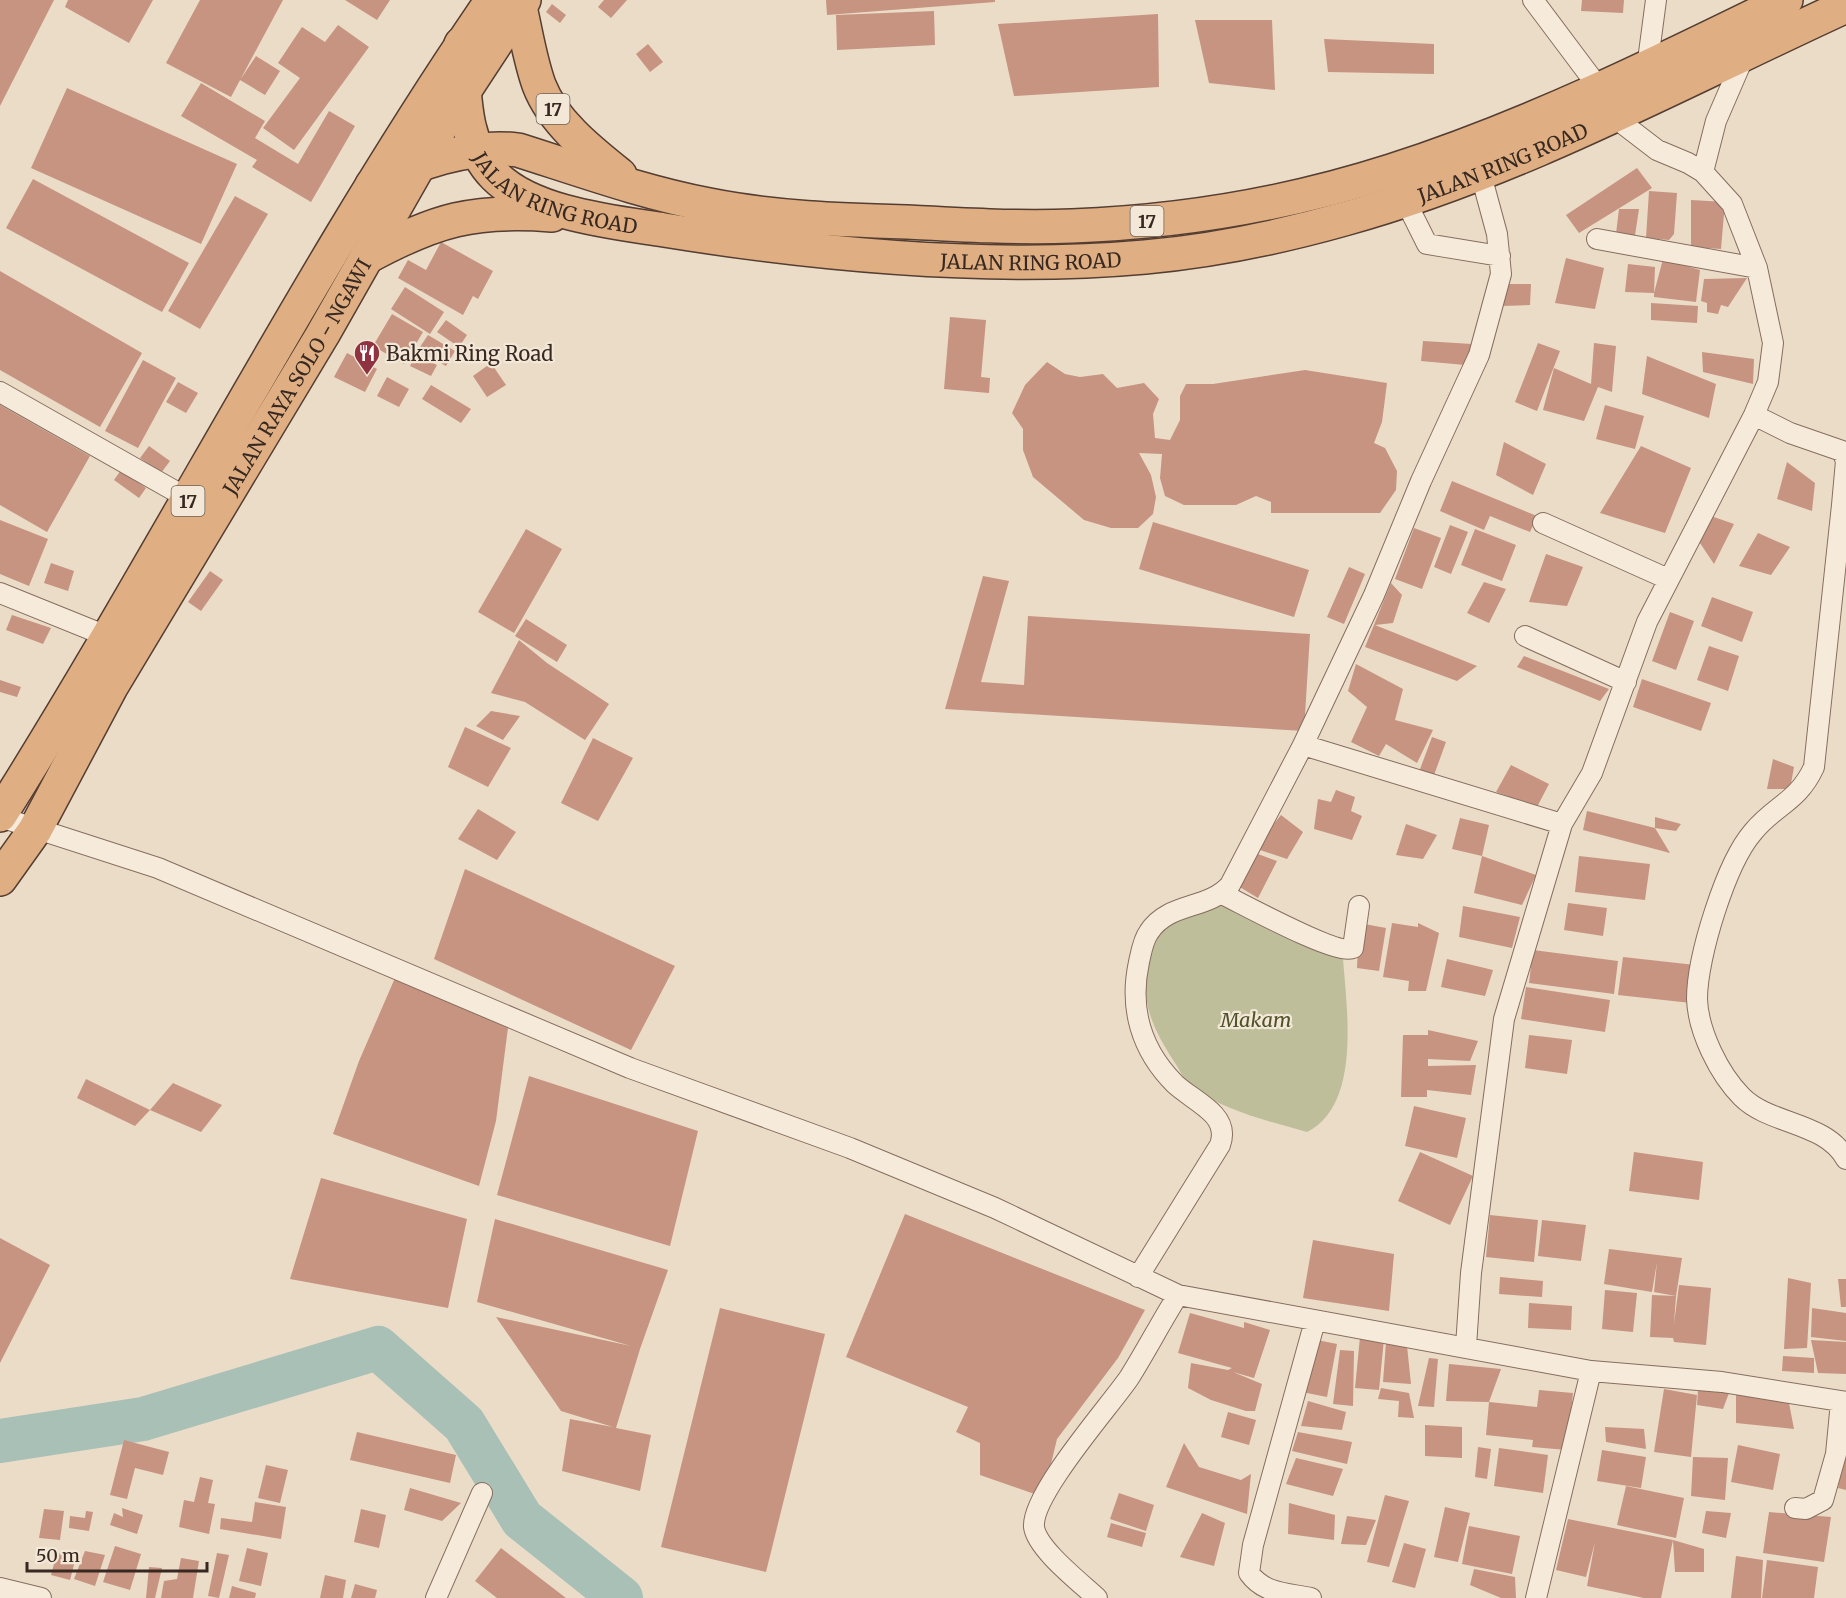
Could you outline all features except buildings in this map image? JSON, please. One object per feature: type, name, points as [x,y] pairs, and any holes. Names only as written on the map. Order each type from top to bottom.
[{"type":"highway","name":"JALAN RING ROAD","points":[[1786,0],[1647,68],[1471,143],[1349,183],[1224,211],[1126,223],[996,226],[799,216],[708,205],[518,150],[496,147],[475,152],[507,187],[525,196],[593,218],[702,236],[857,253],[970,260],[1061,261],[1147,257],[1280,235],[1405,201],[1481,175],[1614,117],[1846,6]]},
{"type":"highway","name":"JALAN RAYA SOLO - NGAWI","points":[[0,816],[109,637],[372,185],[461,44],[512,2]]},
{"type":"highway","name":"JALAN RAYA SOLO - NGAWI","points":[[0,879],[35,830],[111,687],[367,257],[464,91],[512,2]]},
{"type":"highway","name":"17","points":[[512,2],[539,87],[558,117],[589,150],[631,184]]},
{"type":"highway","name":"17","points":[[372,185],[398,172],[475,152],[464,91],[461,44]]},
{"type":"highway","name":"17","points":[[367,257],[413,232],[449,220],[486,214],[529,213],[593,218]]},
{"type":"street","points":[[1533,0],[1599,88]]},
{"type":"street","points":[[1647,68],[1656,0]]},
{"type":"street","points":[[1703,172],[1716,121],[1745,53]]},
{"type":"street","points":[[1466,1346],[1471,1273],[1504,1019],[1562,824],[1592,773],[1647,622],[1754,415],[1768,382],[1773,343],[1757,268],[1732,204],[1703,172],[1657,150],[1614,117]]},
{"type":"street","points":[[1138,1277],[1223,1136],[1222,1128],[1214,1115],[1185,1093],[1160,1068],[1138,1024],[1135,990],[1142,951],[1148,932],[1173,910],[1222,894],[1230,885],[1303,745],[1374,595],[1421,481],[1479,355],[1501,274],[1494,218],[1481,175]]},
{"type":"street","points":[[1405,201],[1427,244],[1500,256]]},
{"type":"street","points":[[1597,239],[1757,268]]},
{"type":"street","points":[[0,392],[189,499]]},
{"type":"street","points":[[1754,415],[1790,433],[1842,450],[1846,461],[1842,505],[1815,767],[1798,794],[1753,831],[1737,858],[1716,909],[1704,952],[1697,999],[1705,1036],[1721,1069],[1742,1097],[1833,1142],[1846,1159]]},
{"type":"street","points":[[1543,523],[1668,579]]},
{"type":"street","points":[[0,594],[109,637]]},
{"type":"street","points":[[1525,636],[1626,682]]},
{"type":"street","points":[[1303,745],[1562,824]]},
{"type":"street","points":[[0,816],[35,830],[158,868],[630,1068],[850,1148],[995,1208],[1178,1295],[1466,1346],[1591,1371],[1722,1382],[1843,1402],[1836,1454],[1822,1500],[1806,1509],[1795,1509]]},
{"type":"street","points":[[1222,894],[1307,936],[1344,951],[1353,948],[1359,906]]},
{"type":"street","points":[[1097,1598],[1037,1538],[1034,1528],[1037,1510],[1088,1432],[1128,1379],[1178,1295]]},
{"type":"street","points":[[1311,1598],[1266,1589],[1257,1583],[1250,1573],[1253,1545],[1316,1321]]},
{"type":"street","points":[[1536,1598],[1591,1371]]},
{"type":"street","points":[[436,1598],[482,1493]]},
{"type":"street","points":[[0,1588],[40,1598]]},
{"type":"green space","name":"Makam","points":[[1221,904],[1343,959],[1348,1029],[1343,1079],[1336,1101],[1324,1119],[1307,1132],[1233,1109],[1192,1088],[1161,1040],[1150,1016],[1146,976],[1149,953],[1157,934],[1172,920]]},
{"type":"waterway","points":[[0,1441],[143,1419],[378,1348],[464,1424],[522,1519],[621,1598]]},
{"type":"place","name":"Bakmi Ring Road","points":[[367,376]]}]
